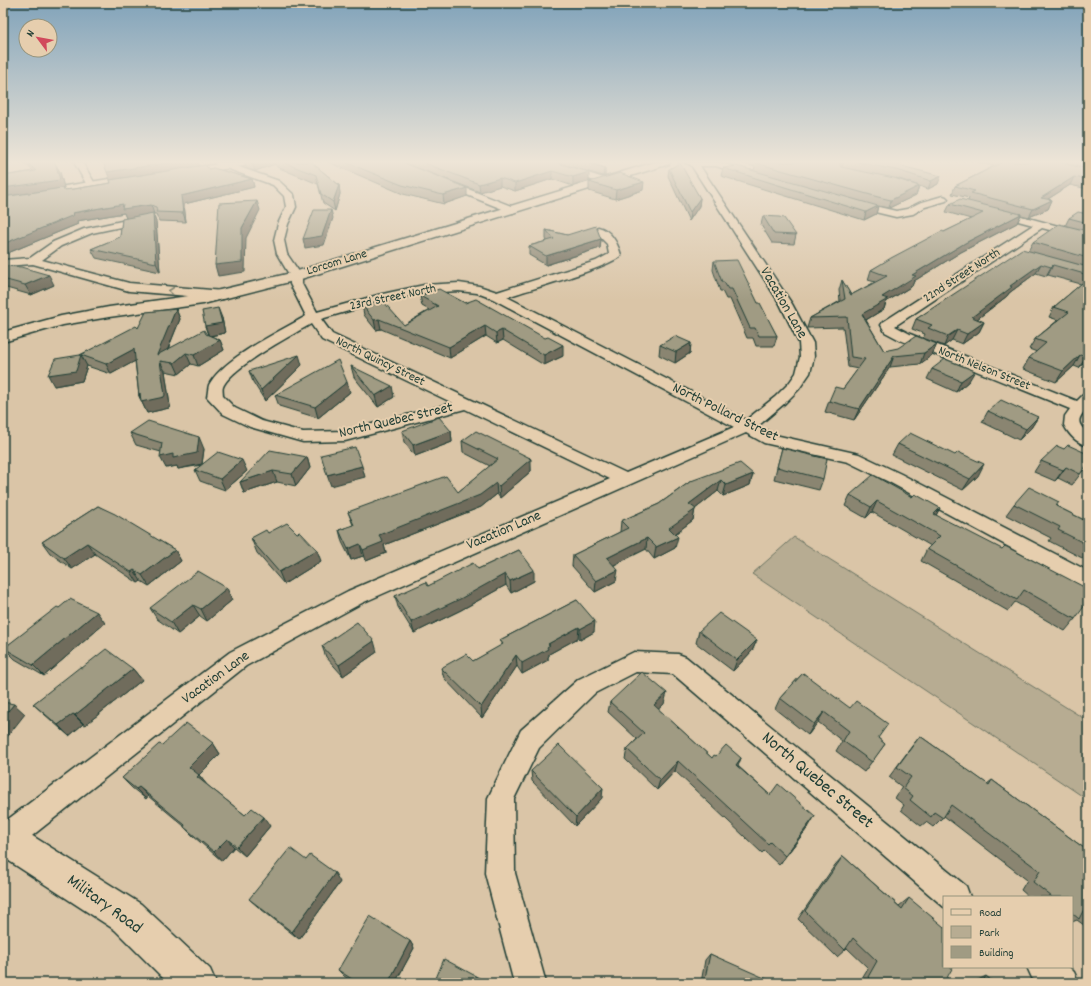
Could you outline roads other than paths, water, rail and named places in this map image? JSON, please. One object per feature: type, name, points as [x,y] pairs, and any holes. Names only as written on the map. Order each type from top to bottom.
[{"type":"street","name":"North Quincy Street","points":[[291,208],[283,224],[279,240],[282,254],[296,276],[296,284],[313,317],[327,337],[626,480]]},
{"type":"street","points":[[508,208],[513,210]]},
{"type":"street","name":"Lorcom Lane","points":[[3,337],[61,321],[109,312],[204,300],[296,276],[519,208]]},
{"type":"street","name":"Vacation Lane","points":[[4,839],[238,659],[355,597],[524,522],[626,480],[747,427],[780,400],[804,373],[807,357],[806,343],[786,304],[722,208]]},
{"type":"street","points":[[872,208],[896,214],[910,212],[916,208]]},
{"type":"street","points":[[983,209],[1088,237]]},
{"type":"street","points":[[33,261],[57,244],[88,231],[117,224],[154,218]]},
{"type":"street","name":"22nd Street North","points":[[890,329],[888,325],[892,321],[1040,225]]},
{"type":"street","points":[[497,296],[600,263],[615,254],[612,244],[598,230]]},
{"type":"street","points":[[1003,249],[1016,253]]},
{"type":"street","points":[[3,263],[33,261],[129,287],[223,295]]},
{"type":"street","points":[[129,287],[142,295],[150,306]]},
{"type":"street","name":"23rd Street North","points":[[215,397],[216,386],[228,370],[313,317],[378,299],[424,289],[459,287],[479,290],[497,296]]},
{"type":"street","name":"North Pollard Street","points":[[497,296],[770,439],[853,458],[902,481],[1088,580]]},
{"type":"street","name":"North Nelson Street","points":[[890,329],[905,337],[1084,403]]},
{"type":"street","name":"North Quebec Street","points":[[215,397],[230,411],[256,424],[303,437],[345,436],[467,404]]},
{"type":"street","points":[[1082,436],[1071,424],[1071,418],[1084,403]]},
{"type":"street","name":"North Quebec Street","points":[[530,983],[500,873],[501,798],[530,739],[587,686],[634,662],[678,664],[954,896]]},
{"type":"street","name":"Military Road","points":[[4,839],[128,918],[196,983]]},
{"type":"street","points":[[1044,968],[1063,983]]}]
